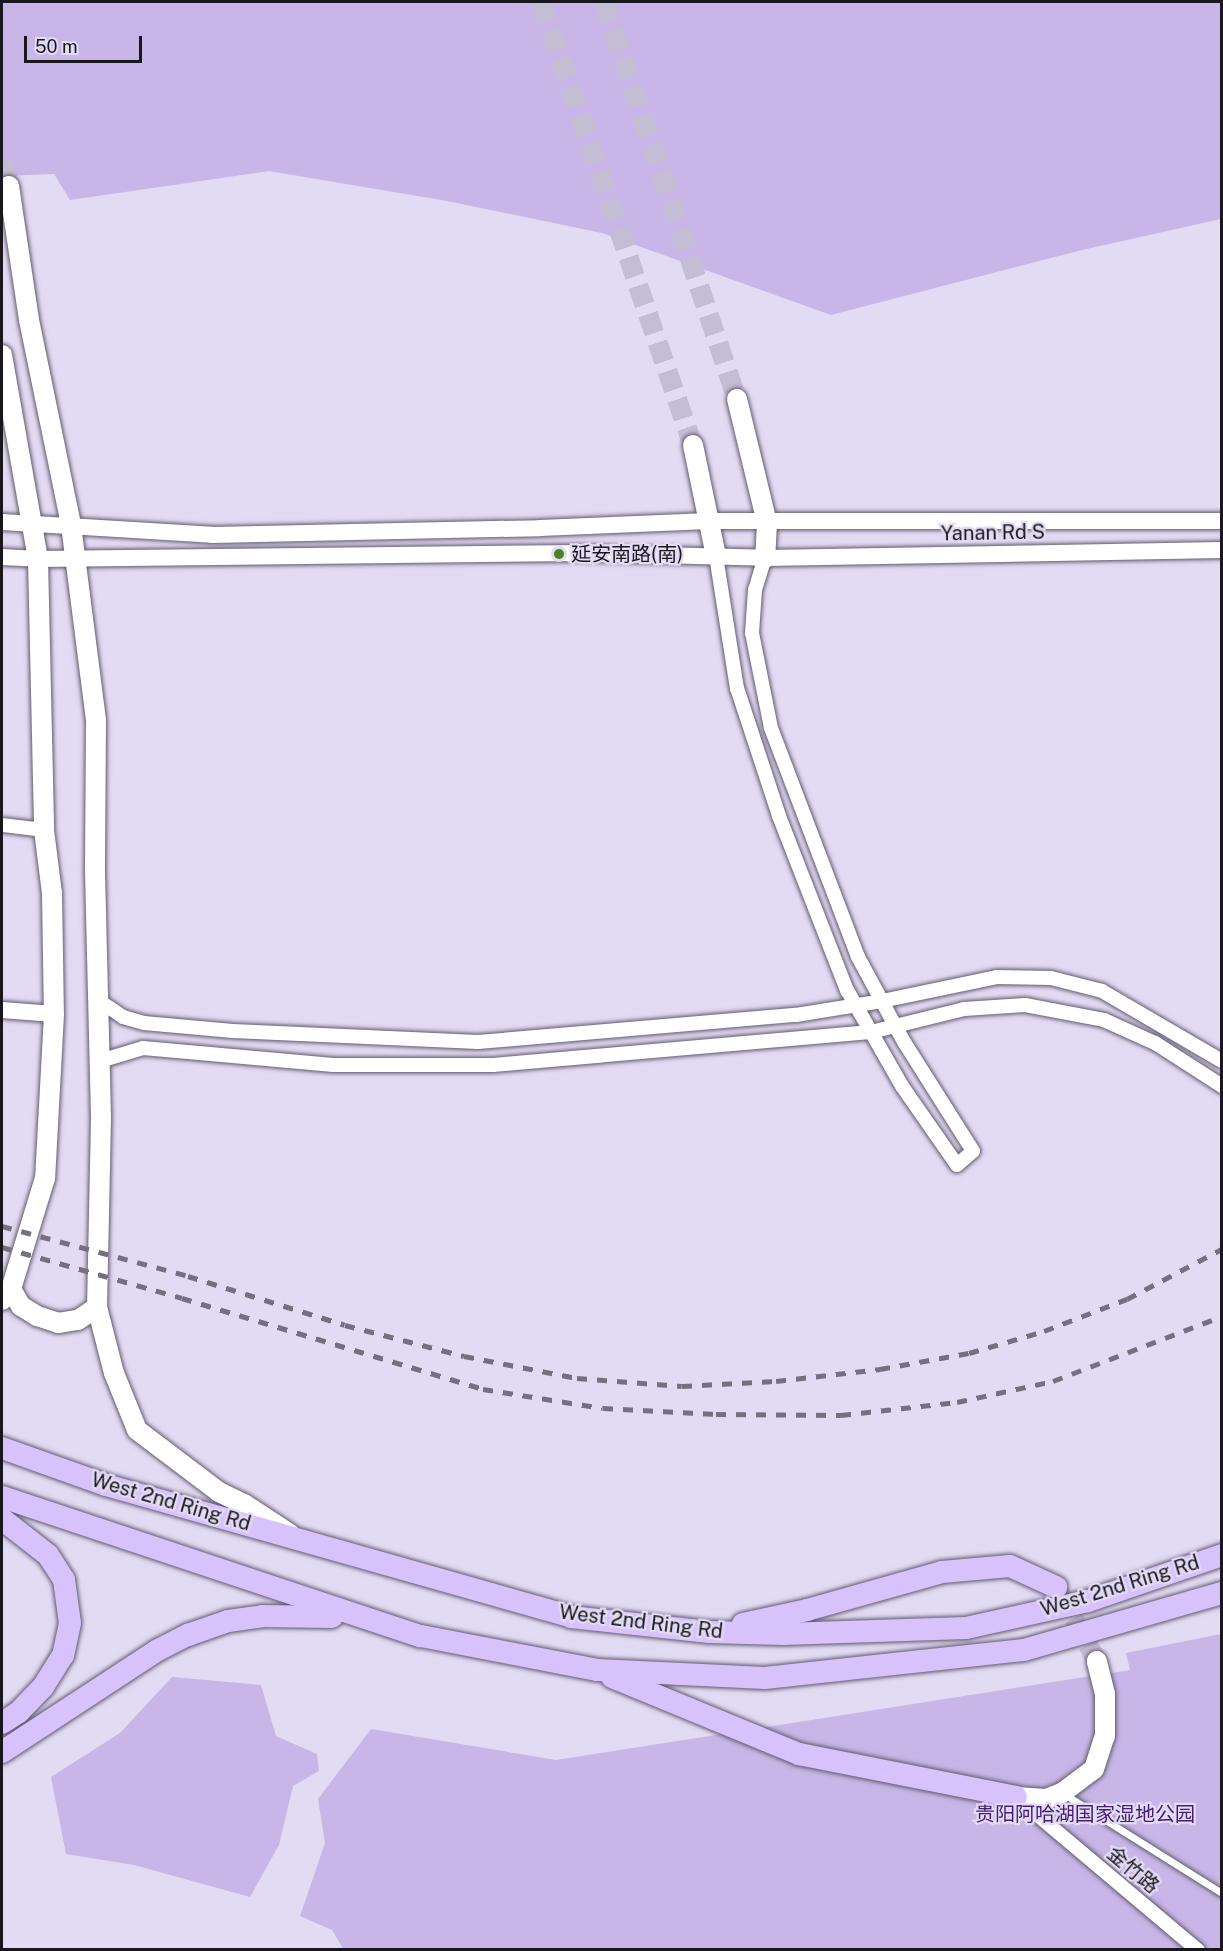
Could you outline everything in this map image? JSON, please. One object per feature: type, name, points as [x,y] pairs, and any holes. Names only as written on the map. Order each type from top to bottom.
[{"type":"highway","name":"West 2nd Ring Rd","points":[[2,1448],[106,1485],[571,1617],[709,1632],[783,1634],[966,1628],[1088,1600],[1221,1555]]},
{"type":"highway","name":"West 2nd Ring Rd","points":[[2,1497],[367,1620],[421,1636],[597,1670],[765,1678],[1024,1650],[1221,1593]]},
{"type":"highway","points":[[2,1519],[48,1556],[64,1580],[70,1623],[63,1655],[43,1687],[19,1712],[2,1723]]},
{"type":"highway","points":[[709,1632],[807,1610],[942,1572],[1010,1566],[1056,1587]]},
{"type":"highway","points":[[2,1752],[158,1650],[188,1635],[228,1621],[262,1616],[299,1615],[367,1620]]},
{"type":"highway","points":[[597,1670],[799,1754],[1016,1797]]},
{"type":"main road","points":[[9,186],[29,320],[71,525],[96,721],[95,872],[101,1118],[97,1307],[114,1373],[137,1430],[219,1492],[244,1504],[300,1540]]},
{"type":"main road","points":[[2,355],[30,524],[39,559],[45,831],[51,893],[54,1014],[45,1178],[6,1294],[37,1316],[58,1323],[78,1320],[97,1307]]},
{"type":"main road","points":[[737,399],[768,523],[765,558]]},
{"type":"main road","points":[[693,445],[716,556]]},
{"type":"main road","points":[[1016,1797],[1046,1799],[1062,1793],[1094,1769],[1105,1736],[1105,1694],[1097,1661]]},
{"type":"street","points":[[2,522],[212,535],[540,528],[709,521],[768,523],[1221,521]]},
{"type":"street","name":"Yanan Rd S","points":[[2,557],[39,559],[579,553],[765,558],[1221,550]]},
{"type":"street","points":[[716,556],[737,688],[779,816],[847,990],[902,1086],[957,1165],[973,1151],[896,1027],[858,957],[771,728],[752,633],[755,590],[765,558]]},
{"type":"street","points":[[2,825],[45,831]]},
{"type":"street","points":[[98,1000],[123,1017],[144,1023],[233,1031],[478,1042],[796,1015],[882,1001],[997,977],[1051,978],[1102,991],[1221,1061]]},
{"type":"street","points":[[100,1061],[143,1048],[333,1065],[493,1065],[871,1032],[964,1009],[1025,1005],[1104,1020],[1155,1042],[1221,1086]]},
{"type":"street","points":[[2,1010],[54,1014]]},
{"type":"street","name":"金竹路","points":[[1016,1797],[1198,1950]]},
{"type":"lane","points":[[1062,1793],[1221,1893]]},
{"type":"green space","points":[[2,2],[1221,2],[1221,219],[1082,250],[831,315],[602,233],[447,201],[269,171],[70,200],[54,174],[2,176]]},
{"type":"green space","name":"贵阳阿哈湖国家湿地公园","points":[[1221,1634],[1221,1949],[344,1950],[332,1930],[300,1916],[325,1843],[318,1799],[371,1729],[556,1760],[1130,1670],[1126,1653]]},
{"type":"green space","points":[[172,1677],[261,1685],[276,1736],[317,1754],[319,1771],[293,1786],[279,1845],[250,1897],[134,1865],[66,1854],[51,1777],[120,1733]]},
{"type":"tunnel","points":[[541,2],[693,445]]},
{"type":"tunnel","points":[[604,2],[737,399]]},
{"type":"tunnel","points":[[2,161],[9,186]]},
{"type":"tunnel","points":[[1059,1592],[1097,1661]]},
{"type":"railway","points":[[2,1226],[188,1276],[345,1325],[464,1356],[577,1378],[682,1386],[776,1381],[880,1369],[969,1353],[1044,1331],[1127,1299],[1222,1249]]},
{"type":"railway","points":[[2,1247],[182,1298],[483,1389],[603,1408],[716,1414],[841,1415],[957,1402],[1053,1381],[1222,1316]]},
{"type":"place","name":"延安南路(南)","points":[[559,554]]}]
